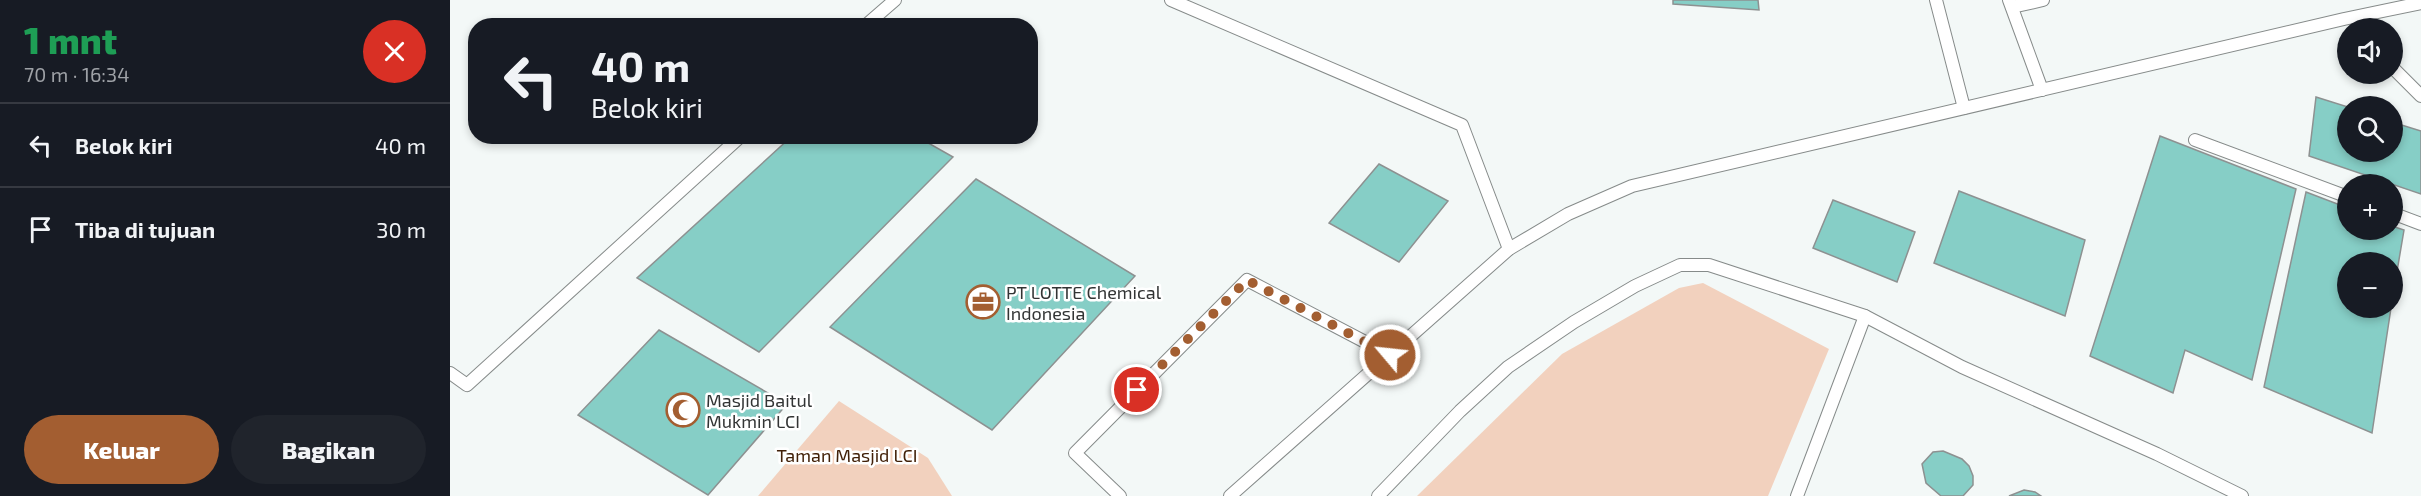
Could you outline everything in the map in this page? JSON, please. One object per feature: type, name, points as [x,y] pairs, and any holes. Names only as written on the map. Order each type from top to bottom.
[{"type":"lane","points":[[874,18],[895,0]]},
{"type":"lane","points":[[1171,0],[1462,125],[1509,249]]},
{"type":"lane","points":[[1936,0],[1964,108]]},
{"type":"lane","points":[[2043,0],[2010,3],[2043,90]]},
{"type":"lane","points":[[2349,18],[2421,3]]},
{"type":"lane","points":[[1230,496],[1509,249],[1568,214],[1632,186],[2337,21]]},
{"type":"lane","points":[[2403,78],[2421,96]]},
{"type":"lane","points":[[2195,140],[2337,193]]},
{"type":"lane","points":[[450,373],[467,385],[732,144]]},
{"type":"lane","points":[[2403,217],[2421,224]]},
{"type":"lane","points":[[1378,496],[1460,411],[1508,367],[1574,322],[1635,286],[1680,265],[1709,265],[1865,316],[1962,367],[2157,454],[2242,496]]},
{"type":"lane","points":[[1120,496],[1075,453],[1247,280],[1390,355]]},
{"type":"lane","points":[[1797,496],[1865,316]]},
{"type":"green space","points":[[1703,283],[1829,349],[1768,496],[1417,496],[1562,354],[1679,288]]},
{"type":"green space","name":"Taman Masjid LCI","points":[[839,401],[928,458],[952,496],[758,496]]},
{"type":"building","points":[[1673,0],[1758,0],[1759,10],[1673,4]]},
{"type":"building","points":[[2316,97],[2337,104],[2337,162],[2403,162],[2403,125],[2421,131],[2421,194],[2403,188],[2403,174],[2362,174],[2309,156]]},
{"type":"building","points":[[2160,136],[2296,189],[2252,380],[2185,350],[2173,393],[2090,356]]},
{"type":"building","points":[[783,144],[930,144],[953,157],[759,352],[637,278]]},
{"type":"building","points":[[1379,164],[1448,201],[1399,262],[1329,223]]},
{"type":"building","name":"PT LOTTE Chemical Indonesia","points":[[976,179],[1135,276],[992,430],[830,327]]},
{"type":"building","points":[[1959,191],[2085,240],[2065,316],[1934,263]]},
{"type":"building","points":[[2306,192],[2337,204],[2337,240],[2402,240],[2400,252],[2337,252],[2337,318],[2389,318],[2372,433],[2264,387]]},
{"type":"building","points":[[1833,200],[1915,232],[1897,282],[1813,248]]},
{"type":"building","name":"Masjid Baitul Mukmin LCI","points":[[659,330],[787,404],[708,495],[578,415]]},
{"type":"building","points":[[1943,451],[1962,459],[1969,466],[1973,476],[1973,485],[1963,496],[1941,496],[1926,483],[1922,464],[1933,452]]},
{"type":"building","points":[[2024,490],[2035,492],[2041,496],[2009,496]]},
{"type":"place","name":"PT LOTTE Chemical Indonesia","points":[[983,302]]},
{"type":"place","name":"Masjid Baitul Mukmin LCI","points":[[683,410]]},
{"type":"route","points":[[1137,390],[1247,280],[1390,355]]}]
